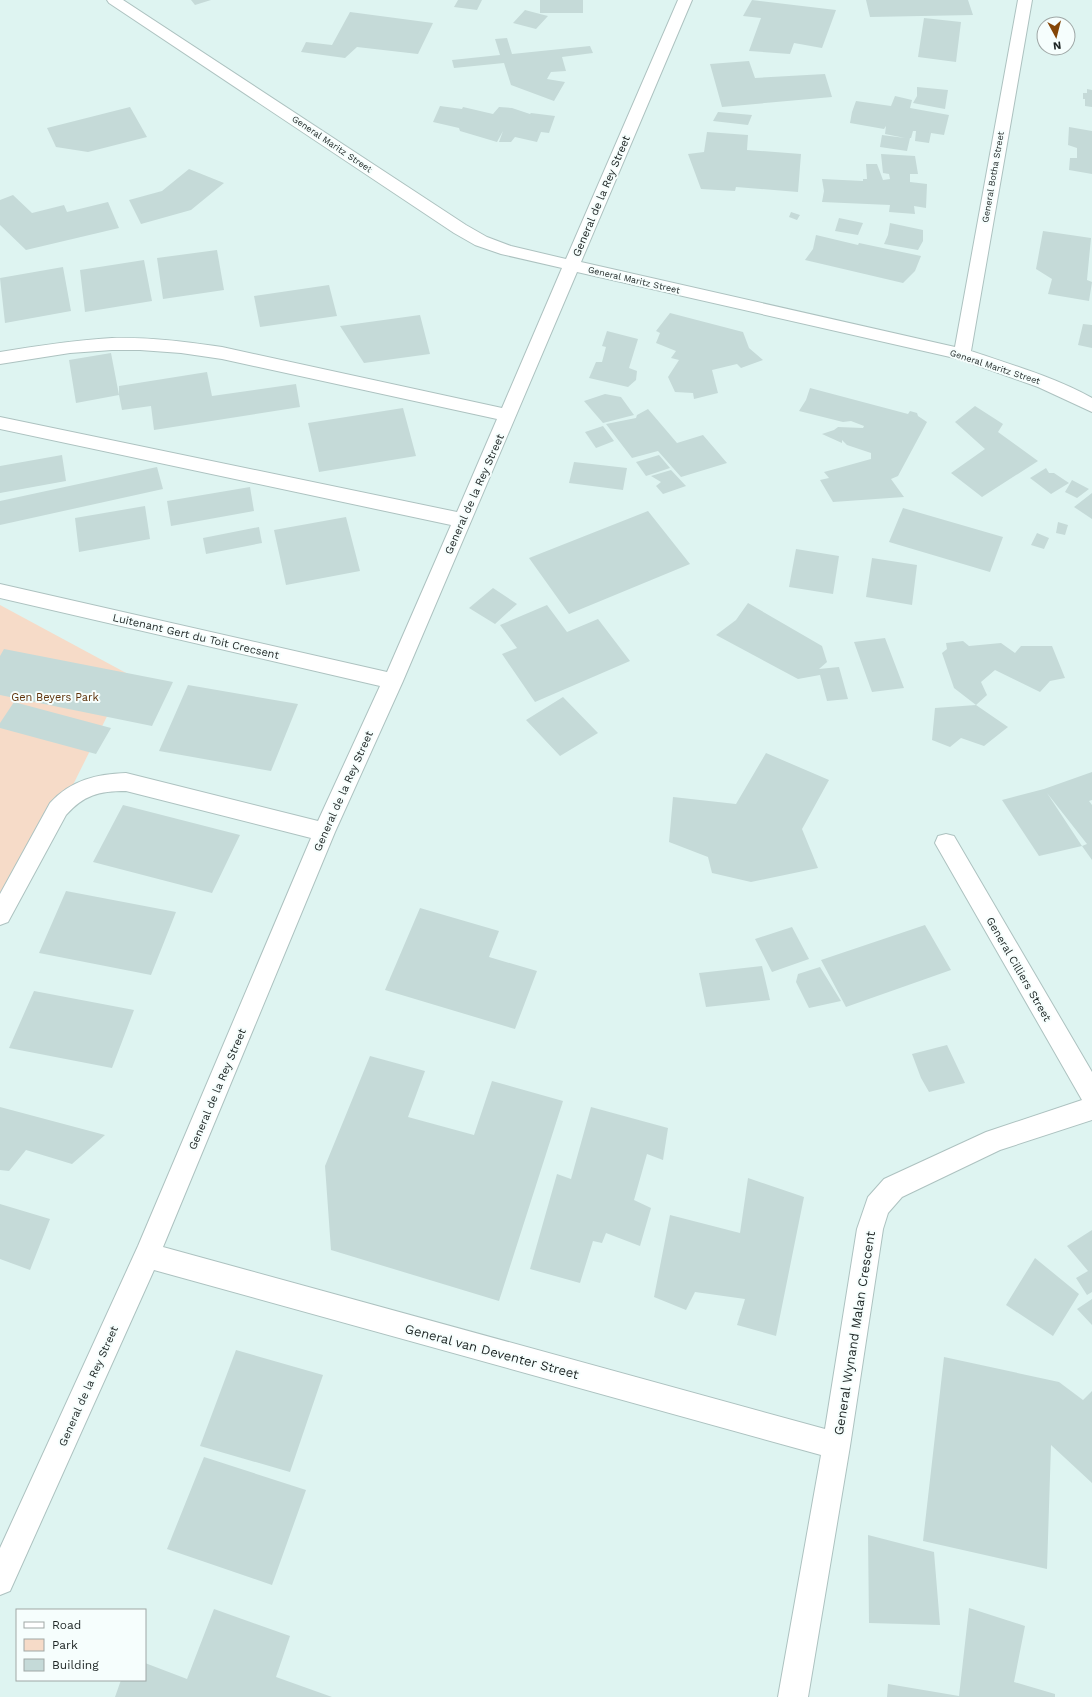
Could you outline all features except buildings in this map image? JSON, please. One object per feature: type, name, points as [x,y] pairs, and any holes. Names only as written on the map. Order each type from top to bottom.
[{"type":"street","name":"General Maritz Street","points":[[114,0],[460,229],[481,241],[507,250],[962,354],[1024,375],[1056,388],[1092,406]]},
{"type":"street","name":"General de la Rey Street","points":[[0,1581],[147,1255],[324,832],[392,681],[508,415],[685,0]]},
{"type":"street","name":"General Botha Street","points":[[962,354],[1025,0]]},
{"type":"street","points":[[0,358],[63,349],[114,344],[198,349],[222,352],[508,415]]},
{"type":"street","points":[[0,423],[462,520]]},
{"type":"street","name":"Luitenant Gert du Toit Crecsent","points":[[0,591],[392,681]]},
{"type":"street","points":[[0,915],[58,809],[66,799],[79,790],[99,784],[126,782],[324,832]]},
{"type":"street","name":"General Cilliers Street","points":[[946,843],[1092,1095]]},
{"type":"street","name":"General Wynand Malan Crescent","points":[[793,1697],[836,1446],[870,1230],[877,1206],[893,1188],[995,1140],[1092,1108]]},
{"type":"street","name":"General van Deventer Street","points":[[147,1255],[836,1446]]},
{"type":"green space","name":"Gen Beyers Park","points":[[0,605],[128,674],[66,799],[0,918]]}]
